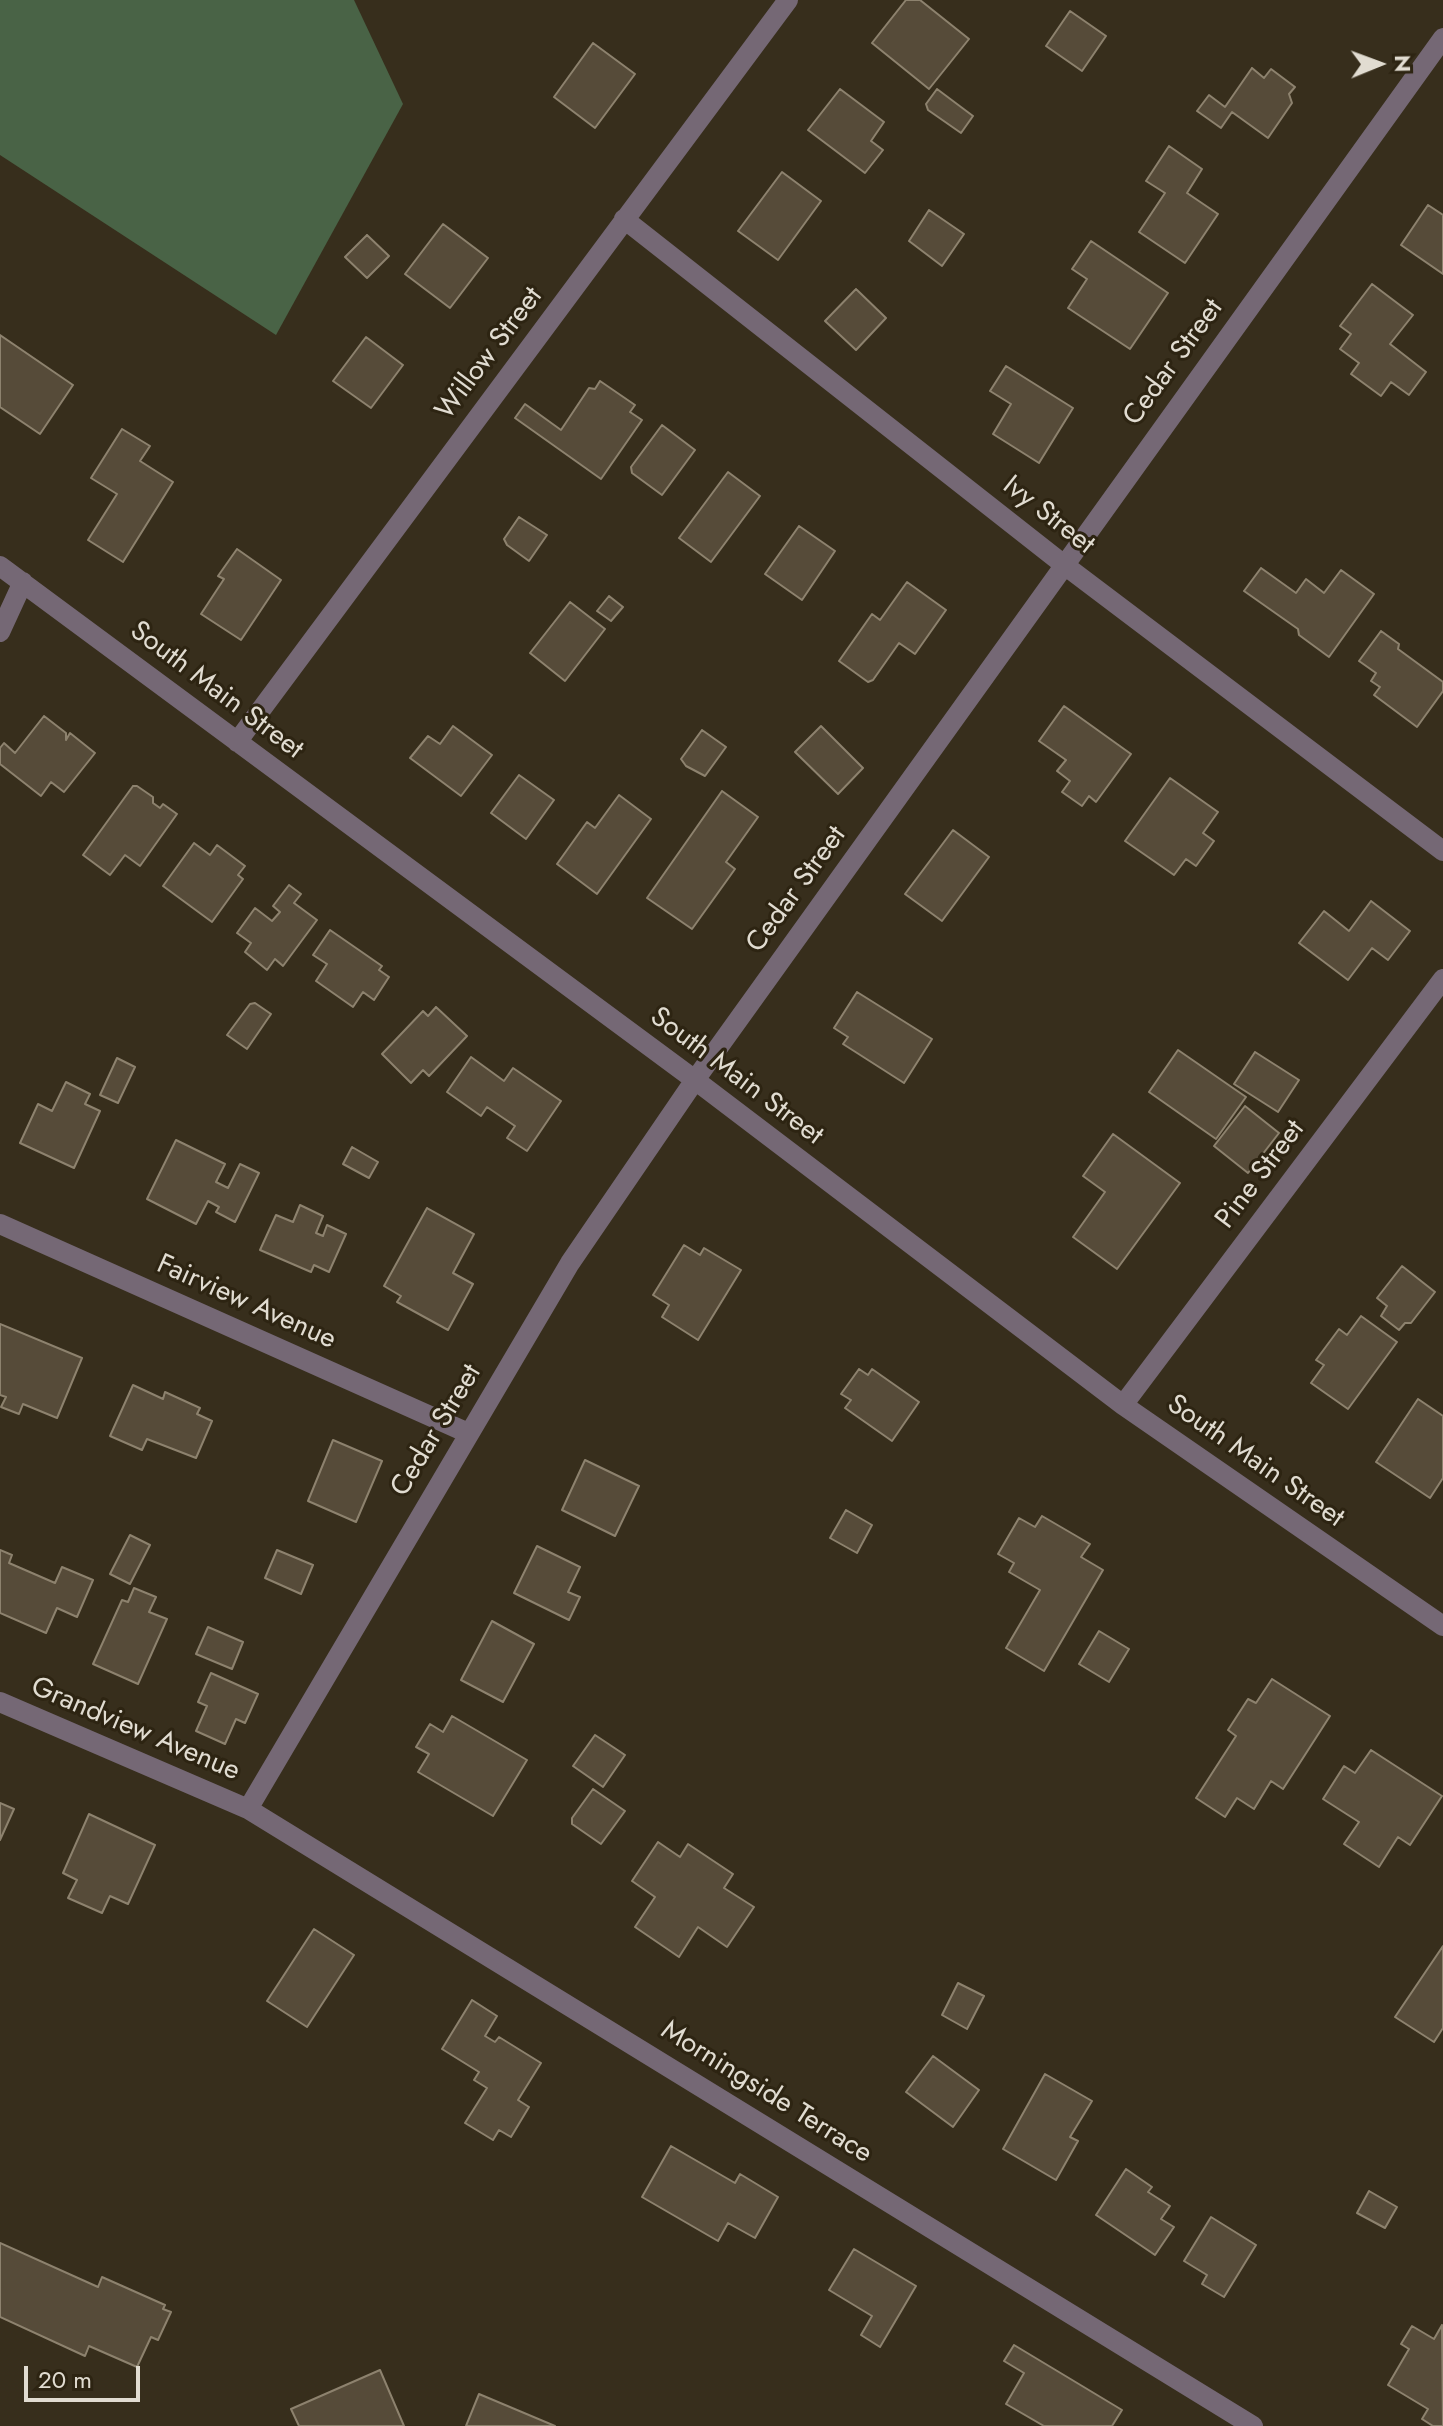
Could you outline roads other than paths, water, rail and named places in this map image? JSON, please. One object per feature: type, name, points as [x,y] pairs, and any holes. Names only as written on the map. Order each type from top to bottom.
[{"type":"street","name":"Willow Street","points":[[237,742],[788,0]]},
{"type":"street","name":"Cedar Street","points":[[248,1809],[570,1263],[695,1080],[1443,38]]},
{"type":"street","name":"Ivy Street","points":[[624,219],[1063,564],[1443,851]]},
{"type":"street","name":"South Main Street","points":[[0,566],[695,1080],[1123,1405],[1443,1626]]},
{"type":"street","points":[[0,632],[23,582]]},
{"type":"street","name":"Pine Street","points":[[1123,1405],[1443,979]]},
{"type":"street","name":"Fairview Avenue","points":[[0,1224],[468,1433]]},
{"type":"street","name":"Grandview Avenue","points":[[0,1702],[248,1809]]},
{"type":"street","name":"Morningside Terrace","points":[[248,1809],[1253,2426]]}]
